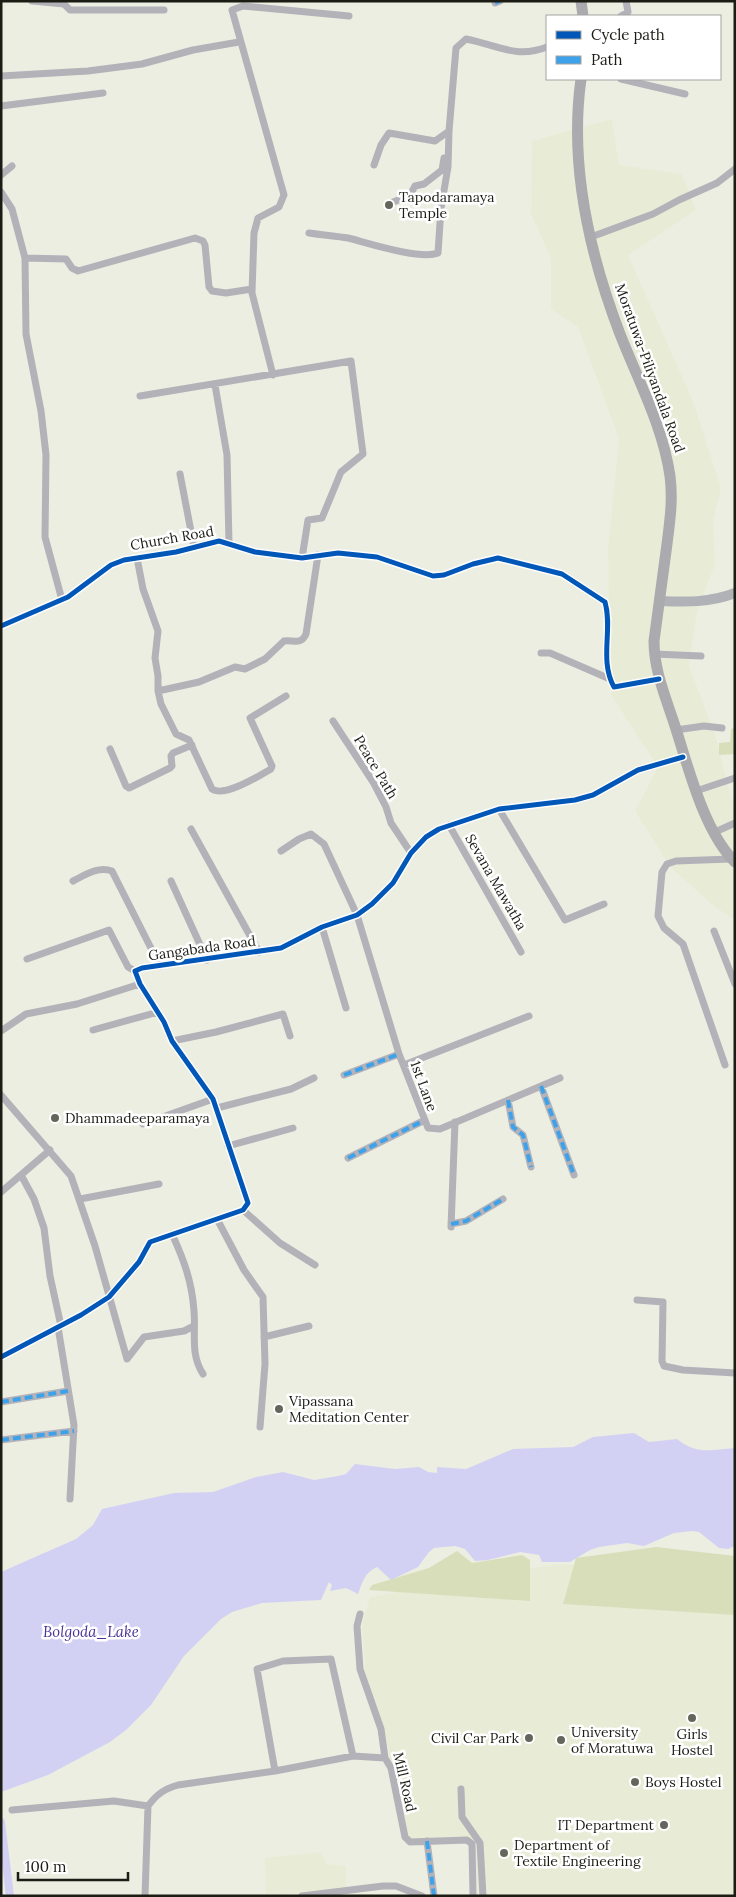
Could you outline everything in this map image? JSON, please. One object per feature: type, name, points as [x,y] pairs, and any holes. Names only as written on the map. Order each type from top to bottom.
[{"type":"main road","points":[[581,1],[583,15]]},
{"type":"main road","name":"Moratuwa-Piliyandala Road","points":[[581,80],[576,129],[577,151],[581,185],[591,237],[619,331],[659,433],[670,475],[672,513],[659,601],[654,654],[659,679],[683,757],[715,832],[733,861]]},
{"type":"street","points":[[32,1],[64,4],[70,10],[164,10]]},
{"type":"street","points":[[623,15],[628,12],[626,1]]},
{"type":"street","points":[[273,375],[252,289],[255,225],[262,214],[279,207],[284,195],[232,10],[246,4],[349,16]]},
{"type":"street","points":[[309,233],[347,238],[410,252],[432,255],[438,252],[441,208],[448,167],[456,48],[466,39],[506,50],[531,53],[546,48]]},
{"type":"street","points":[[1,76],[142,64],[193,50],[240,42]]},
{"type":"street","points":[[625,80],[685,94]]},
{"type":"street","points":[[1,106],[34,100],[103,93]]},
{"type":"street","points":[[374,165],[381,145],[389,133],[435,141],[449,131]]},
{"type":"street","points":[[392,203],[410,195],[415,186],[424,184],[442,170],[449,131]]},
{"type":"street","points":[[1,175],[12,166]]},
{"type":"street","points":[[591,237],[653,214],[716,184],[735,169]]},
{"type":"street","points":[[1,192],[12,209],[26,258],[26,334],[41,411],[46,455],[45,537],[62,600]]},
{"type":"street","points":[[26,258],[66,259],[72,268],[78,271],[195,238],[203,241],[205,245],[209,287],[212,291],[226,293],[252,289]]},
{"type":"street","points":[[140,396],[351,361],[363,454],[341,472],[322,518],[308,520],[302,558]]},
{"type":"street","points":[[215,385],[227,455],[229,543]]},
{"type":"street","points":[[180,474],[194,547]]},
{"type":"street","name":"Church Road","points":[[1,626],[62,600],[79,590],[111,564],[219,541],[255,552],[302,558],[338,553],[377,557],[433,576],[444,575],[473,564],[498,558],[562,574],[605,602],[608,612],[606,644],[610,679]]},
{"type":"street","points":[[158,691],[199,682],[235,667],[245,669],[265,659],[284,641],[293,643],[304,638],[318,555]]},
{"type":"street","points":[[137,558],[143,589],[158,630],[155,658],[158,691],[166,715],[176,734],[188,738],[212,790],[216,792],[248,782],[271,769],[272,766],[250,718],[286,696]]},
{"type":"street","points":[[659,601],[697,602],[714,600],[735,593]]},
{"type":"street","points":[[541,653],[550,653],[610,679],[614,687],[659,679]]},
{"type":"street","points":[[654,654],[700,656]]},
{"type":"street","name":"Peace Path","points":[[333,721],[373,782],[386,807],[391,823],[411,853]]},
{"type":"street","points":[[676,730],[704,726],[722,728]]},
{"type":"street","points":[[110,749],[126,786],[129,788],[170,768],[172,764],[171,756],[192,745]]},
{"type":"street","name":"Gangabada Road","points":[[243,1210],[248,1203],[213,1099],[172,1041],[158,1012],[140,984],[135,971],[142,968],[282,948],[322,928],[357,915],[393,883],[411,853],[426,837],[449,825],[499,809],[575,800],[593,795],[638,770],[683,757]]},
{"type":"street","points":[[696,791],[735,778]]},
{"type":"street","points":[[499,809],[565,920],[604,904]]},
{"type":"street","points":[[715,832],[735,823]]},
{"type":"street","name":"Sevana Mawatha","points":[[449,825],[521,952]]},
{"type":"street","points":[[191,829],[259,952]]},
{"type":"street","name":"1st Lane","points":[[281,851],[299,839],[311,834],[324,844],[357,915],[399,1054],[424,1122],[428,1128],[434,1130],[560,1078]]},
{"type":"street","points":[[725,1065],[683,944],[664,928],[658,916],[662,872],[667,864],[676,861],[733,861]]},
{"type":"street","points":[[73,881],[96,870],[106,868],[112,870],[160,966]]},
{"type":"street","points":[[171,881],[207,960]]},
{"type":"street","points":[[322,928],[346,1008]]},
{"type":"street","points":[[26,959],[108,930],[128,967],[135,971]]},
{"type":"street","points":[[714,931],[735,984]]},
{"type":"street","points":[[1,1030],[26,1014],[77,1004],[140,984]]},
{"type":"street","points":[[93,1030],[158,1012]]},
{"type":"street","points":[[172,1041],[250,1024],[283,1014],[290,1036]]},
{"type":"street","points":[[404,1065],[529,1016]]},
{"type":"street","points":[[344,1075],[399,1054]]},
{"type":"street","points":[[217,1108],[291,1089],[314,1078]]},
{"type":"street","points":[[541,1086],[574,1175]]},
{"type":"street","points":[[1,1095],[71,1176],[80,1198],[127,1359],[144,1337],[184,1331],[194,1326]]},
{"type":"street","points":[[144,1124],[213,1099]]},
{"type":"street","points":[[508,1100],[514,1127],[523,1136],[531,1167]]},
{"type":"street","points":[[348,1158],[424,1122]]},
{"type":"street","points":[[455,1122],[451,1225],[466,1221],[503,1199]]},
{"type":"street","points":[[228,1146],[293,1128]]},
{"type":"street","points":[[1,1192],[50,1150]]},
{"type":"street","points":[[21,1175],[34,1198],[44,1228],[59,1326],[74,1431],[70,1499]]},
{"type":"street","points":[[80,1198],[159,1184]]},
{"type":"street","points":[[1,1357],[109,1297],[139,1262],[150,1242],[243,1210],[280,1243],[315,1265]]},
{"type":"street","points":[[217,1219],[244,1270],[264,1298],[260,1427]]},
{"type":"street","points":[[172,1234],[187,1265],[194,1311],[195,1360],[203,1374]]},
{"type":"street","points":[[637,1300],[663,1302],[662,1361],[664,1366],[735,1373]]},
{"type":"street","points":[[264,1337],[308,1326]]},
{"type":"street","points":[[1,1402],[68,1391]]},
{"type":"street","points":[[1,1440],[74,1431]]},
{"type":"street","name":"Mill Road","points":[[360,1614],[357,1626],[360,1669],[381,1729],[385,1758],[391,1768],[405,1837],[410,1842],[461,1838],[472,1844],[473,1896]]},
{"type":"street","points":[[275,1771],[256,1669],[283,1662],[331,1659],[353,1756]]},
{"type":"street","points":[[145,1896],[148,1806],[156,1795],[166,1789],[178,1785],[275,1771],[353,1756],[385,1758]]},
{"type":"street","points":[[461,1789],[462,1817],[480,1843],[482,1896]]},
{"type":"street","points":[[12,1810],[114,1801],[148,1806]]},
{"type":"street","points":[[428,1841],[434,1896]]},
{"type":"street","points":[[302,1896],[396,1886],[422,1896]]},
{"type":"shaded area","points":[[612,119],[619,165],[682,174],[696,210],[628,255],[693,401],[721,488],[713,521],[715,564],[697,612],[689,666],[715,734],[735,812],[735,920],[715,907],[671,868],[635,811],[658,767],[611,695],[614,687],[607,643],[609,603],[608,549],[619,439],[578,327],[551,309],[551,258],[531,214],[532,141]]},
{"type":"shaded area","points":[[735,728],[735,754],[719,755],[719,743],[730,742],[731,729]]},
{"type":"shaded area","points":[[656,1547],[735,1556],[735,1615],[563,1604],[576,1558]]},
{"type":"shaded area","points":[[457,1551],[472,1563],[522,1555],[530,1560],[530,1601],[369,1590],[372,1585],[429,1568]]},
{"type":"shaded area","name":"University of Moratuwa","points":[[556,1564],[735,1575],[735,1896],[473,1896],[469,1845],[456,1836],[411,1842],[406,1838],[384,1729],[376,1711],[365,1669],[362,1625],[370,1597]]},
{"type":"shaded area","points":[[320,1852],[327,1864],[346,1866],[346,1890],[325,1893],[266,1894],[265,1858]]},
{"type":"water","name":"Bolgoda_Lake","points":[[634,1433],[649,1442],[677,1439],[691,1447],[704,1450],[735,1448],[735,1546],[728,1549],[719,1548],[699,1532],[692,1531],[674,1533],[644,1546],[627,1543],[599,1547],[570,1562],[542,1562],[539,1555],[520,1552],[488,1560],[475,1561],[465,1549],[455,1546],[434,1548],[418,1567],[391,1580],[377,1567],[373,1569],[364,1578],[358,1594],[346,1588],[330,1591],[332,1585],[329,1582],[321,1600],[262,1603],[232,1612],[221,1619],[184,1656],[151,1705],[126,1730],[110,1742],[48,1775],[1,1792],[1,1572],[76,1539],[93,1525],[102,1509],[174,1493],[213,1492],[256,1477],[283,1472],[314,1480],[338,1476],[346,1474],[355,1464],[395,1469],[419,1467],[428,1472],[437,1473],[437,1467],[466,1469],[513,1449],[573,1447],[593,1437]]},
{"type":"waterway","points":[[1,1822],[10,1896]]},
{"type":"marked path","points":[[495,3],[500,1]]},
{"type":"marked path","points":[[344,1075],[399,1054]]},
{"type":"marked path","points":[[541,1086],[574,1175]]},
{"type":"marked path","points":[[508,1100],[513,1127],[523,1135],[531,1167]]},
{"type":"marked path","points":[[348,1158],[423,1121]]},
{"type":"marked path","points":[[451,1224],[466,1221],[503,1199]]},
{"type":"marked path","points":[[1,1402],[68,1391]]},
{"type":"marked path","points":[[1,1440],[74,1431]]},
{"type":"marked path","points":[[427,1841],[434,1896]]},
{"type":"cycle path","points":[[1,626],[68,597],[111,565],[124,560],[176,552],[219,541],[255,552],[302,558],[338,553],[377,557],[433,576],[444,575],[473,564],[498,558],[562,574],[605,602],[608,623],[607,666],[614,687],[659,679]]},
{"type":"cycle path","points":[[1,1357],[81,1315],[109,1297],[139,1262],[150,1242],[243,1210],[248,1203],[213,1099],[172,1041],[164,1022],[140,984],[135,971],[142,968],[281,948],[322,927],[357,915],[372,904],[393,883],[411,853],[426,837],[439,829],[499,809],[575,800],[593,795],[638,770],[683,757]]},
{"type":"place","name":"Tapodaramaya Temple","points":[[389,205]]},
{"type":"place","name":"Dhammadeeparamaya","points":[[55,1118]]},
{"type":"place","name":"Vipassana Meditation Center","points":[[279,1409]]},
{"type":"place","name":"Girls Hostel","points":[[692,1718]]},
{"type":"place","name":"Civil Car Park","points":[[529,1738]]},
{"type":"place","name":"University of Moratuwa","points":[[561,1740]]},
{"type":"place","name":"Boys Hostel","points":[[635,1782]]},
{"type":"place","name":"IT Department","points":[[664,1825]]},
{"type":"place","name":"Department of Textile Engineering","points":[[504,1853]]}]
